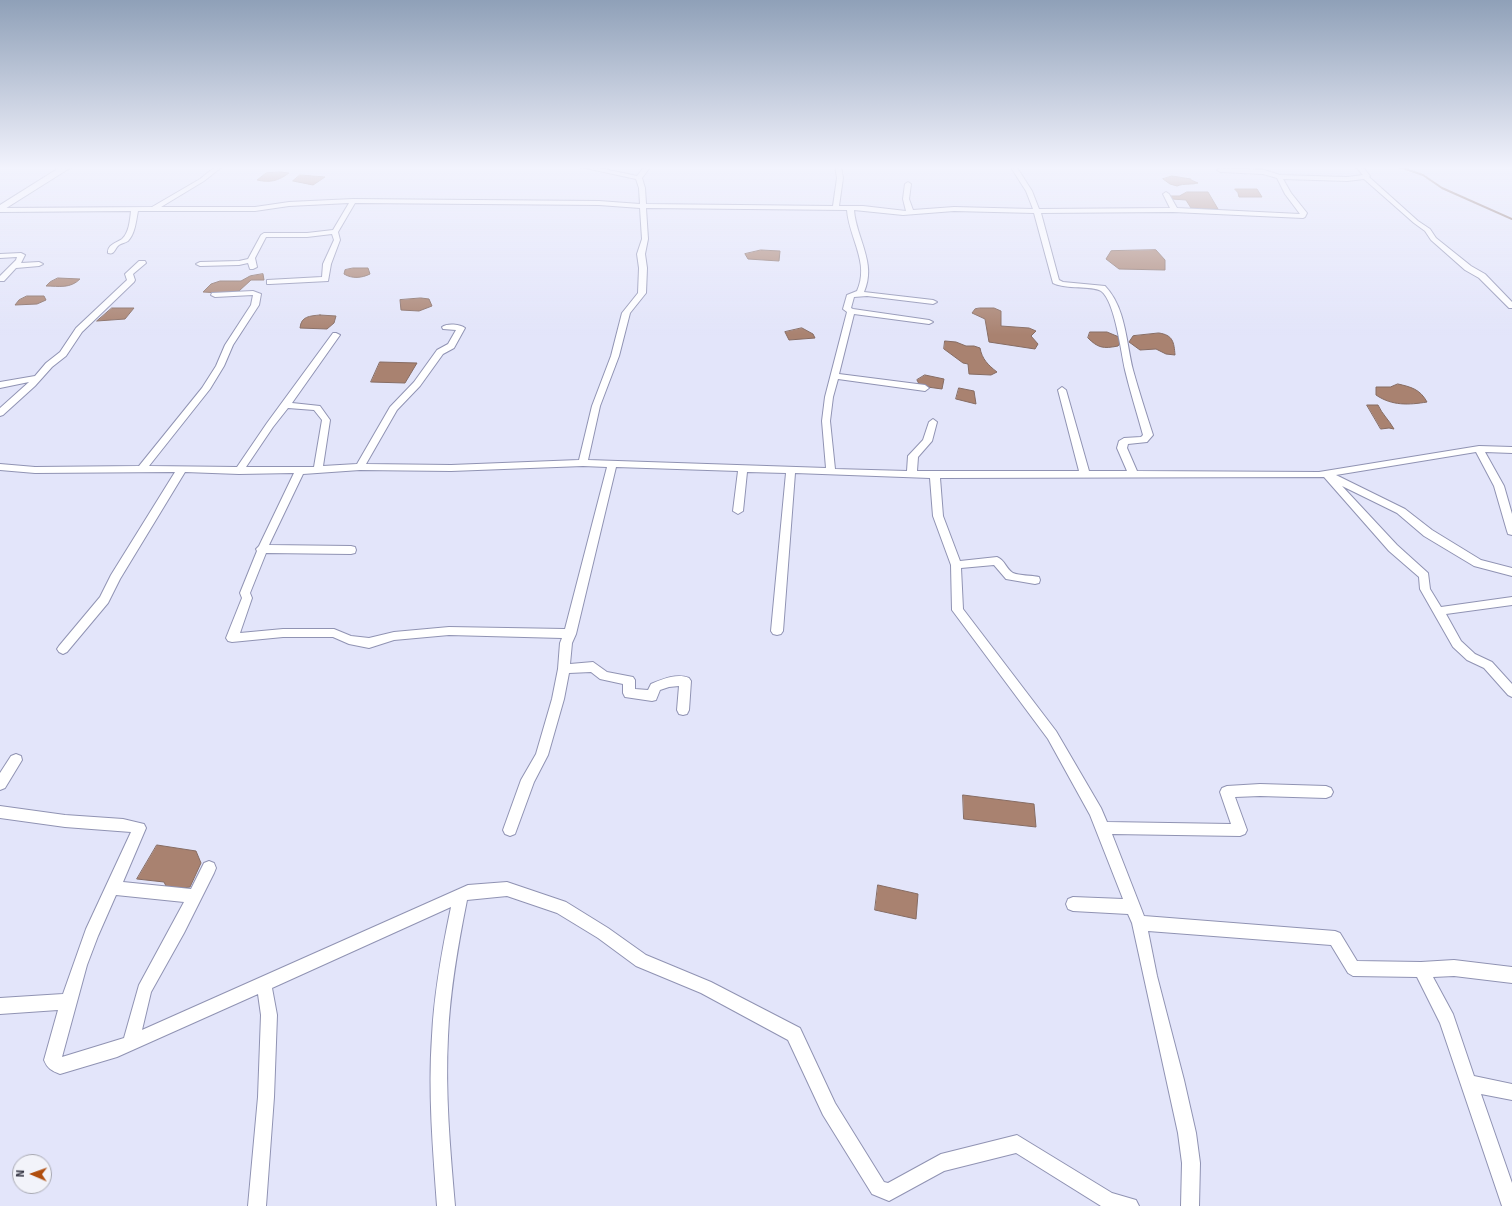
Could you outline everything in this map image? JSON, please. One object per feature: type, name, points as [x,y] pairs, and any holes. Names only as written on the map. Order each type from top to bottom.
[{"type":"street","points":[[110,252],[116,244],[125,240],[131,229],[132,222]]},
{"type":"street","points":[[270,282],[324,279],[327,264],[337,240],[335,232],[340,222]]},
{"type":"street","points":[[584,464],[596,406],[615,356],[626,313],[642,293],[644,268],[641,254],[645,239],[644,222]]},
{"type":"street","points":[[851,222],[864,257],[865,273],[863,288],[860,293],[851,295]]},
{"type":"street","points":[[1041,222],[1056,281],[1060,284],[1102,288],[1108,294],[1120,324],[1129,369],[1143,425],[1148,435],[1144,440],[1124,441],[1122,448],[1133,474]]},
{"type":"street","points":[[1416,222],[1428,230],[1434,239],[1468,268],[1482,276],[1512,306]]},
{"type":"street","points":[[200,264],[252,263],[251,258],[264,235],[307,235],[335,232]]},
{"type":"street","points":[[0,256],[20,255],[19,261],[1,279]]},
{"type":"street","points":[[0,413],[49,365],[63,354],[79,330],[131,280],[129,274],[142,263]]},
{"type":"street","points":[[14,266],[39,264]]},
{"type":"street","points":[[141,470],[206,390],[220,366],[229,345],[255,305],[257,298],[257,294],[253,293],[215,295]]},
{"type":"street","points":[[851,295],[867,294],[933,302]]},
{"type":"street","points":[[851,295],[847,309],[851,311],[929,322]]},
{"type":"street","points":[[831,471],[826,421],[834,376],[851,311]]},
{"type":"street","points":[[360,468],[393,409],[417,384],[440,352],[451,346],[461,328],[446,327]]},
{"type":"street","points":[[239,471],[270,425],[336,335]]},
{"type":"street","points":[[834,376],[925,388]]},
{"type":"street","points":[[0,385],[37,378]]},
{"type":"street","points":[[1062,390],[1073,429],[1076,447],[1085,474]]},
{"type":"street","points":[[286,405],[317,408],[326,420],[318,470]]},
{"type":"street","points":[[912,474],[913,456],[927,441],[933,422]]},
{"type":"street","points":[[0,467],[35,470],[182,469],[239,471],[294,470],[300,472],[360,468],[451,468],[612,464],[935,476],[1085,474],[1326,474],[1479,449],[1512,450]]},
{"type":"street","points":[[1479,449],[1499,486],[1512,531]]},
{"type":"street","points":[[510,830],[528,780],[542,755],[558,699],[564,669],[566,643],[570,634],[612,464]]},
{"type":"street","points":[[63,649],[104,600],[115,578],[182,469]]},
{"type":"street","points":[[738,511],[743,469]]},
{"type":"street","points":[[777,631],[791,470]]},
{"type":"street","points":[[300,472],[280,508],[261,549],[245,592],[247,598],[232,638],[283,633],[334,633],[349,640],[369,643],[394,636],[449,631],[570,634]]},
{"type":"street","points":[[1326,474],[1401,511],[1428,534],[1478,563],[1512,572]]},
{"type":"street","points":[[1326,474],[1393,548],[1424,576],[1424,589],[1439,610],[1457,644],[1471,657],[1488,665],[1512,692]]},
{"type":"street","points":[[935,476],[938,516],[956,565],[958,610],[1052,735],[1096,812],[1139,923],[1143,948],[1162,1017],[1186,1131],[1192,1166],[1189,1195],[1190,1206]]},
{"type":"street","points":[[261,549],[351,550]]},
{"type":"street","points":[[956,565],[997,561],[1010,576],[1035,580]]},
{"type":"street","points":[[1439,610],[1483,606],[1512,601]]},
{"type":"street","points":[[564,669],[593,667],[604,676],[629,680],[629,693],[652,696],[655,686],[669,682],[685,681],[683,710]]},
{"type":"street","points":[[0,784],[16,760]]},
{"type":"street","points":[[1102,828],[1240,830],[1227,792],[1260,790],[1326,792]]},
{"type":"street","points":[[0,812],[75,822],[98,822],[127,825],[139,828],[133,846],[91,935],[52,1060],[60,1066],[117,1048],[460,897],[468,892],[507,889],[561,907],[603,933],[641,962],[706,987],[794,1034],[829,1109],[878,1188],[889,1192],[941,1163],[1017,1144],[1110,1203],[1130,1206]]},
{"type":"street","points":[[131,1042],[144,990],[209,868]]},
{"type":"street","points":[[113,888],[195,896]]},
{"type":"street","points":[[446,1206],[441,1144],[439,1056],[442,1009],[460,897]]},
{"type":"street","points":[[1074,904],[1133,907]]},
{"type":"street","points":[[1139,923],[1335,938],[1353,968],[1422,970],[1454,968],[1512,975]]},
{"type":"street","points":[[1422,970],[1447,1020],[1511,1206]]},
{"type":"street","points":[[257,1206],[266,1097],[269,1015],[264,984]]},
{"type":"street","points":[[0,1006],[70,1001]]},
{"type":"street","points":[[1469,1083],[1512,1092]]},
{"type":"shaded area","points":[[761,250],[780,251],[779,261],[748,259],[745,254]]},
{"type":"shaded area","points":[[1156,250],[1165,260],[1165,270],[1119,269],[1106,259],[1111,251]]},
{"type":"shaded area","points":[[353,268],[368,268],[370,274],[350,277],[344,274],[345,270]]},
{"type":"shaded area","points":[[263,274],[264,280],[251,280],[239,291],[221,293],[203,292],[211,284],[220,281],[241,281],[250,276]]},
{"type":"shaded area","points":[[58,278],[80,279],[68,286],[46,286]]},
{"type":"shaded area","points":[[27,296],[44,296],[46,300],[37,304],[15,305],[19,300]]},
{"type":"shaded area","points":[[421,298],[429,299],[432,306],[419,311],[401,310],[400,300]]},
{"type":"shaded area","points":[[112,308],[134,308],[125,319],[97,321]]},
{"type":"shaded area","points":[[994,308],[1001,311],[1001,326],[1029,328],[1036,331],[1031,336],[1038,344],[1035,349],[989,342],[985,319],[972,313],[975,309]]},
{"type":"shaded area","points":[[320,315],[336,316],[334,323],[327,329],[300,328],[302,321],[307,317]]},
{"type":"shaded area","points":[[802,328],[813,334],[815,338],[789,340],[785,332]]},
{"type":"shaded area","points":[[1090,332],[1107,332],[1119,337],[1121,342],[1118,346],[1101,347],[1088,338]]},
{"type":"shaded area","points":[[1159,333],[1170,337],[1174,346],[1175,355],[1166,354],[1156,349],[1140,350],[1129,342],[1133,336]]},
{"type":"shaded area","points":[[945,341],[980,348],[986,362],[997,372],[991,375],[969,374],[968,364],[963,363],[944,349]]},
{"type":"shaded area","points":[[380,362],[417,363],[405,383],[371,382]]},
{"type":"shaded area","points":[[925,375],[944,379],[942,389],[920,386],[917,380]]},
{"type":"shaded area","points":[[1398,384],[1415,389],[1427,402],[1401,404],[1382,399],[1376,395],[1376,387],[1390,387]]},
{"type":"shaded area","points":[[959,388],[974,391],[976,404],[956,399]]},
{"type":"shaded area","points":[[1367,405],[1378,405],[1394,429],[1381,429]]},
{"type":"shaded area","points":[[963,795],[1034,804],[1036,827],[964,819]]},
{"type":"shaded area","points":[[157,845],[196,851],[201,863],[190,887],[168,890],[164,882],[137,879]]},
{"type":"shaded area","points":[[878,885],[918,894],[916,919],[875,910]]}]
